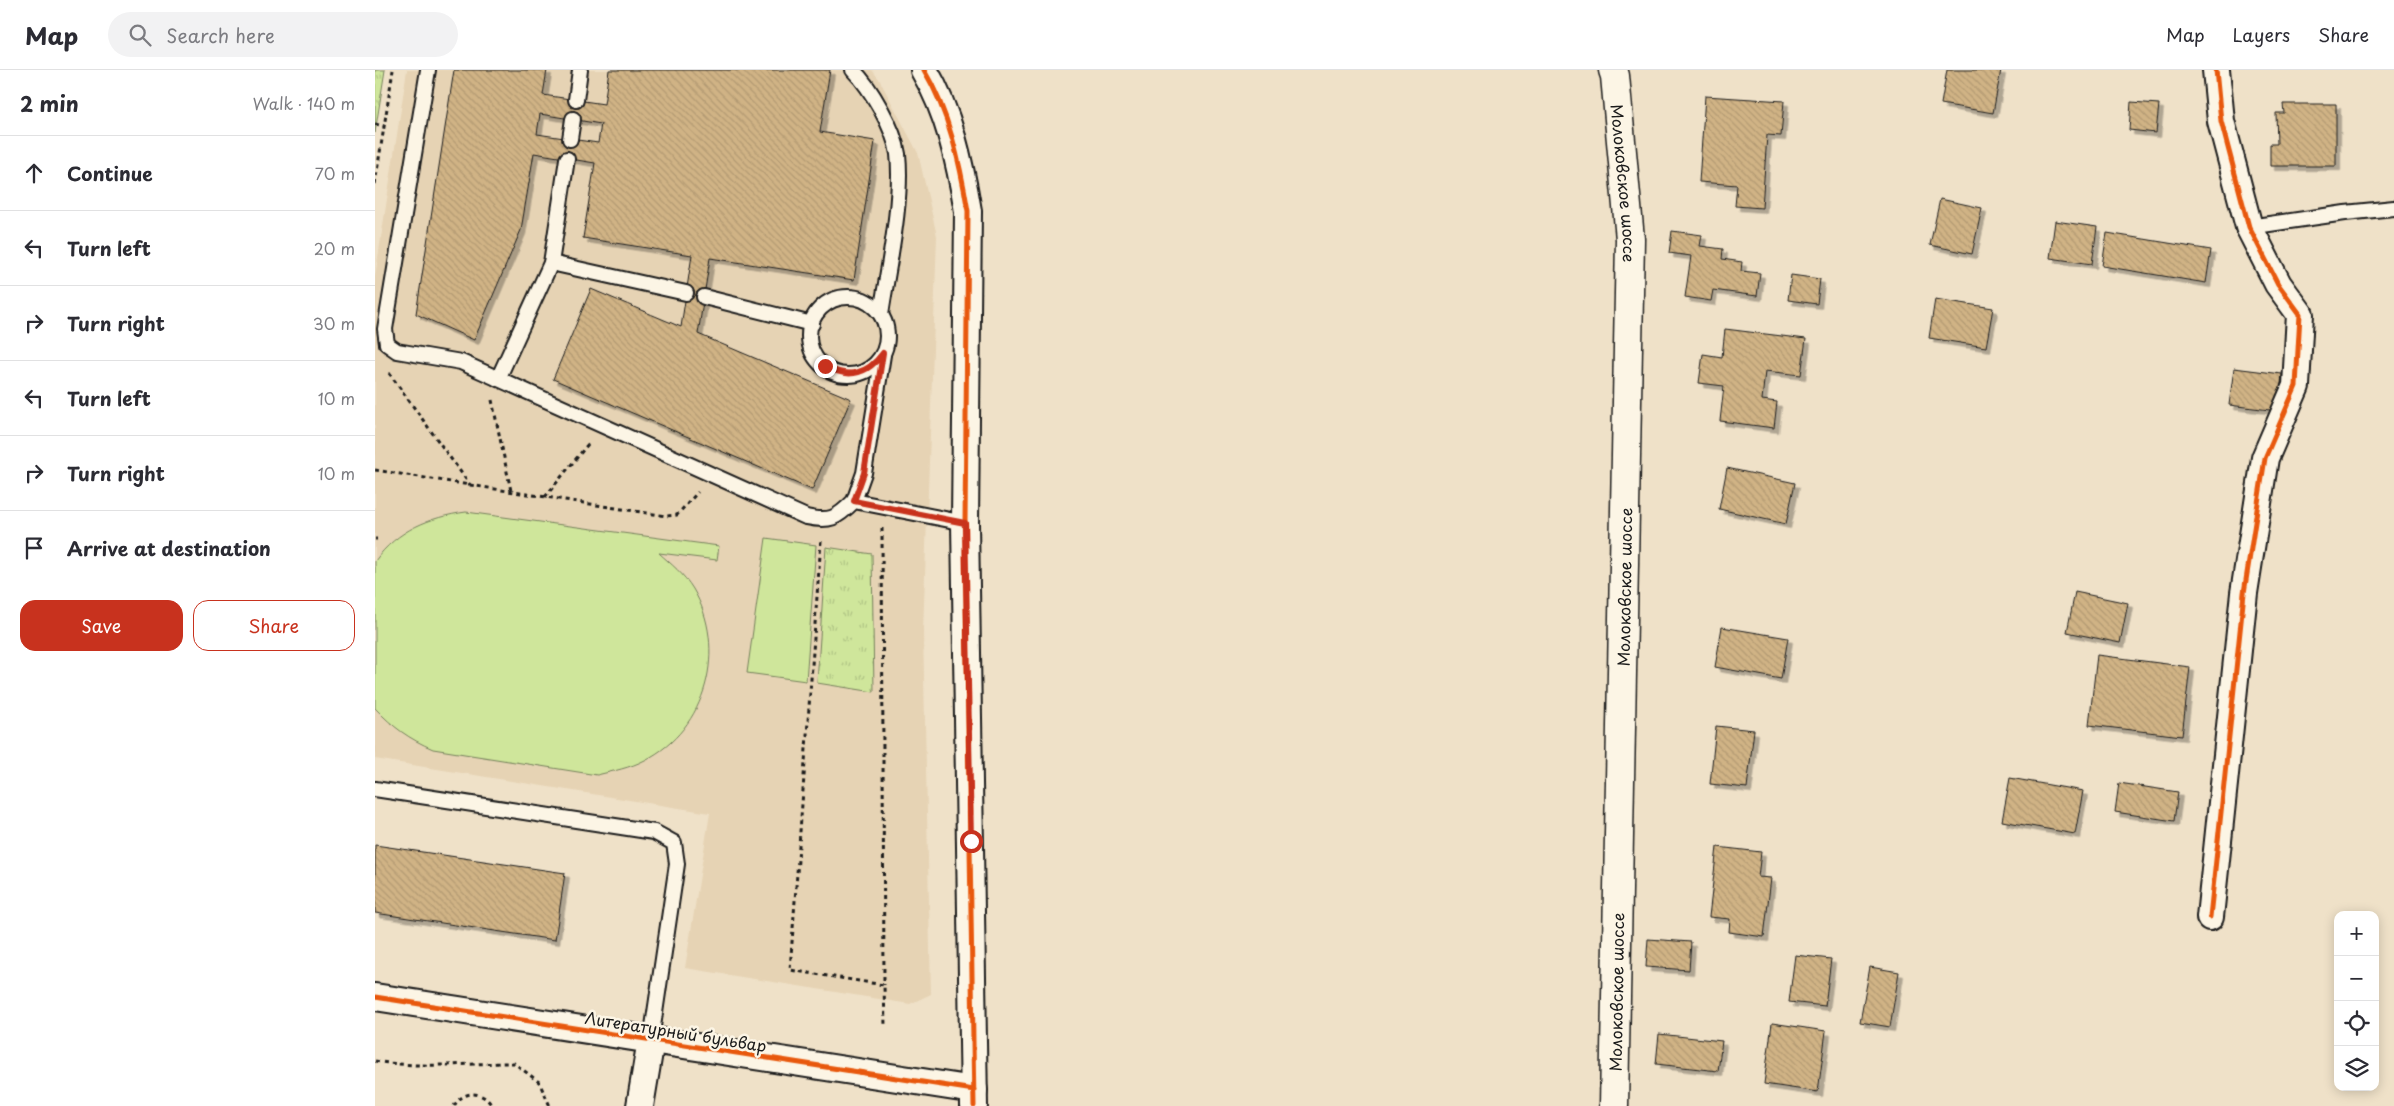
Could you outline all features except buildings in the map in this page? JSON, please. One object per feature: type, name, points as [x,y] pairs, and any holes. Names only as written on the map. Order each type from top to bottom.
[{"type":"main road","name":"Молоковское шоссе","points":[[1613,70],[1630,239],[1614,1106]]},
{"type":"street","points":[[924,70],[933,85],[960,163],[968,211],[965,523],[974,1098]]},
{"type":"street","points":[[2211,917],[2243,593],[2265,458],[2296,386],[2300,314],[2278,284],[2249,227],[2221,121],[2216,70]]},
{"type":"street","name":"Литературный бульвар","points":[[375,997],[651,1040],[974,1098]]},
{"type":"street","points":[[640,1106],[651,1040]]},
{"type":"lane","points":[[428,70],[385,329],[387,344],[397,351],[461,362],[806,518],[823,521],[839,516],[854,501],[864,473],[883,353],[887,340],[887,327],[881,314],[872,304],[860,298],[847,296],[833,299],[822,307],[812,324],[810,344],[816,357],[825,366],[837,373],[863,372],[875,364],[883,353]]},
{"type":"lane","points":[[576,100],[581,70]]},
{"type":"lane","points":[[853,70],[861,78],[887,122],[897,153],[898,191],[881,314]]},
{"type":"lane","points":[[570,139],[573,120]]},
{"type":"lane","points":[[498,379],[551,263],[567,159]]},
{"type":"lane","points":[[2249,227],[2394,208]]},
{"type":"lane","points":[[551,263],[686,293]]},
{"type":"lane","points":[[704,297],[812,324]]},
{"type":"lane","points":[[854,501],[965,523]]},
{"type":"lane","points":[[375,789],[654,832],[674,843],[677,864],[651,1040]]},
{"type":"path","points":[[375,184],[393,70]]},
{"type":"path","points":[[375,124],[384,126]]},
{"type":"path","points":[[384,366],[470,485]]},
{"type":"path","points":[[498,379],[491,395],[511,491]]},
{"type":"path","points":[[545,497],[603,426]]},
{"type":"path","points":[[375,470],[666,516],[677,515],[686,507],[712,475]]},
{"type":"path","points":[[882,507],[885,1026]]},
{"type":"path","points":[[823,521],[791,970],[884,985]]},
{"type":"path","points":[[375,1061],[403,1066],[514,1063],[539,1082],[550,1106]]},
{"type":"path","points":[[454,1106],[458,1099],[468,1094],[479,1094],[488,1099],[492,1106]]},
{"type":"shaded area","points":[[407,70],[872,70],[879,79],[918,153],[937,236],[923,632],[931,994],[910,1004],[685,968],[710,813],[375,759],[375,277]]},
{"type":"green space","points":[[375,70],[385,70],[375,133]]},
{"type":"green space","points":[[466,512],[719,546],[717,560],[659,553],[681,574],[693,589],[704,612],[709,636],[710,661],[705,685],[697,708],[684,728],[666,746],[639,763],[597,775],[433,749],[402,732],[375,708],[375,561],[393,541],[415,527],[440,517]]},
{"type":"green space","points":[[766,538],[816,545],[806,681],[747,673]]},
{"type":"green space","points":[[826,547],[872,554],[874,692],[817,683]]},
{"type":"cycle path","points":[[924,70],[947,120],[968,211],[965,523],[974,1106]]},
{"type":"cycle path","points":[[2210,917],[2244,593],[2265,458],[2296,386],[2300,314],[2278,284],[2249,227],[2221,121],[2216,70]]},
{"type":"cycle path","points":[[375,997],[974,1090]]},
{"type":"route","points":[[825,366],[837,373],[863,372],[875,364],[883,353],[864,473],[854,501],[965,523],[971,841]]}]
